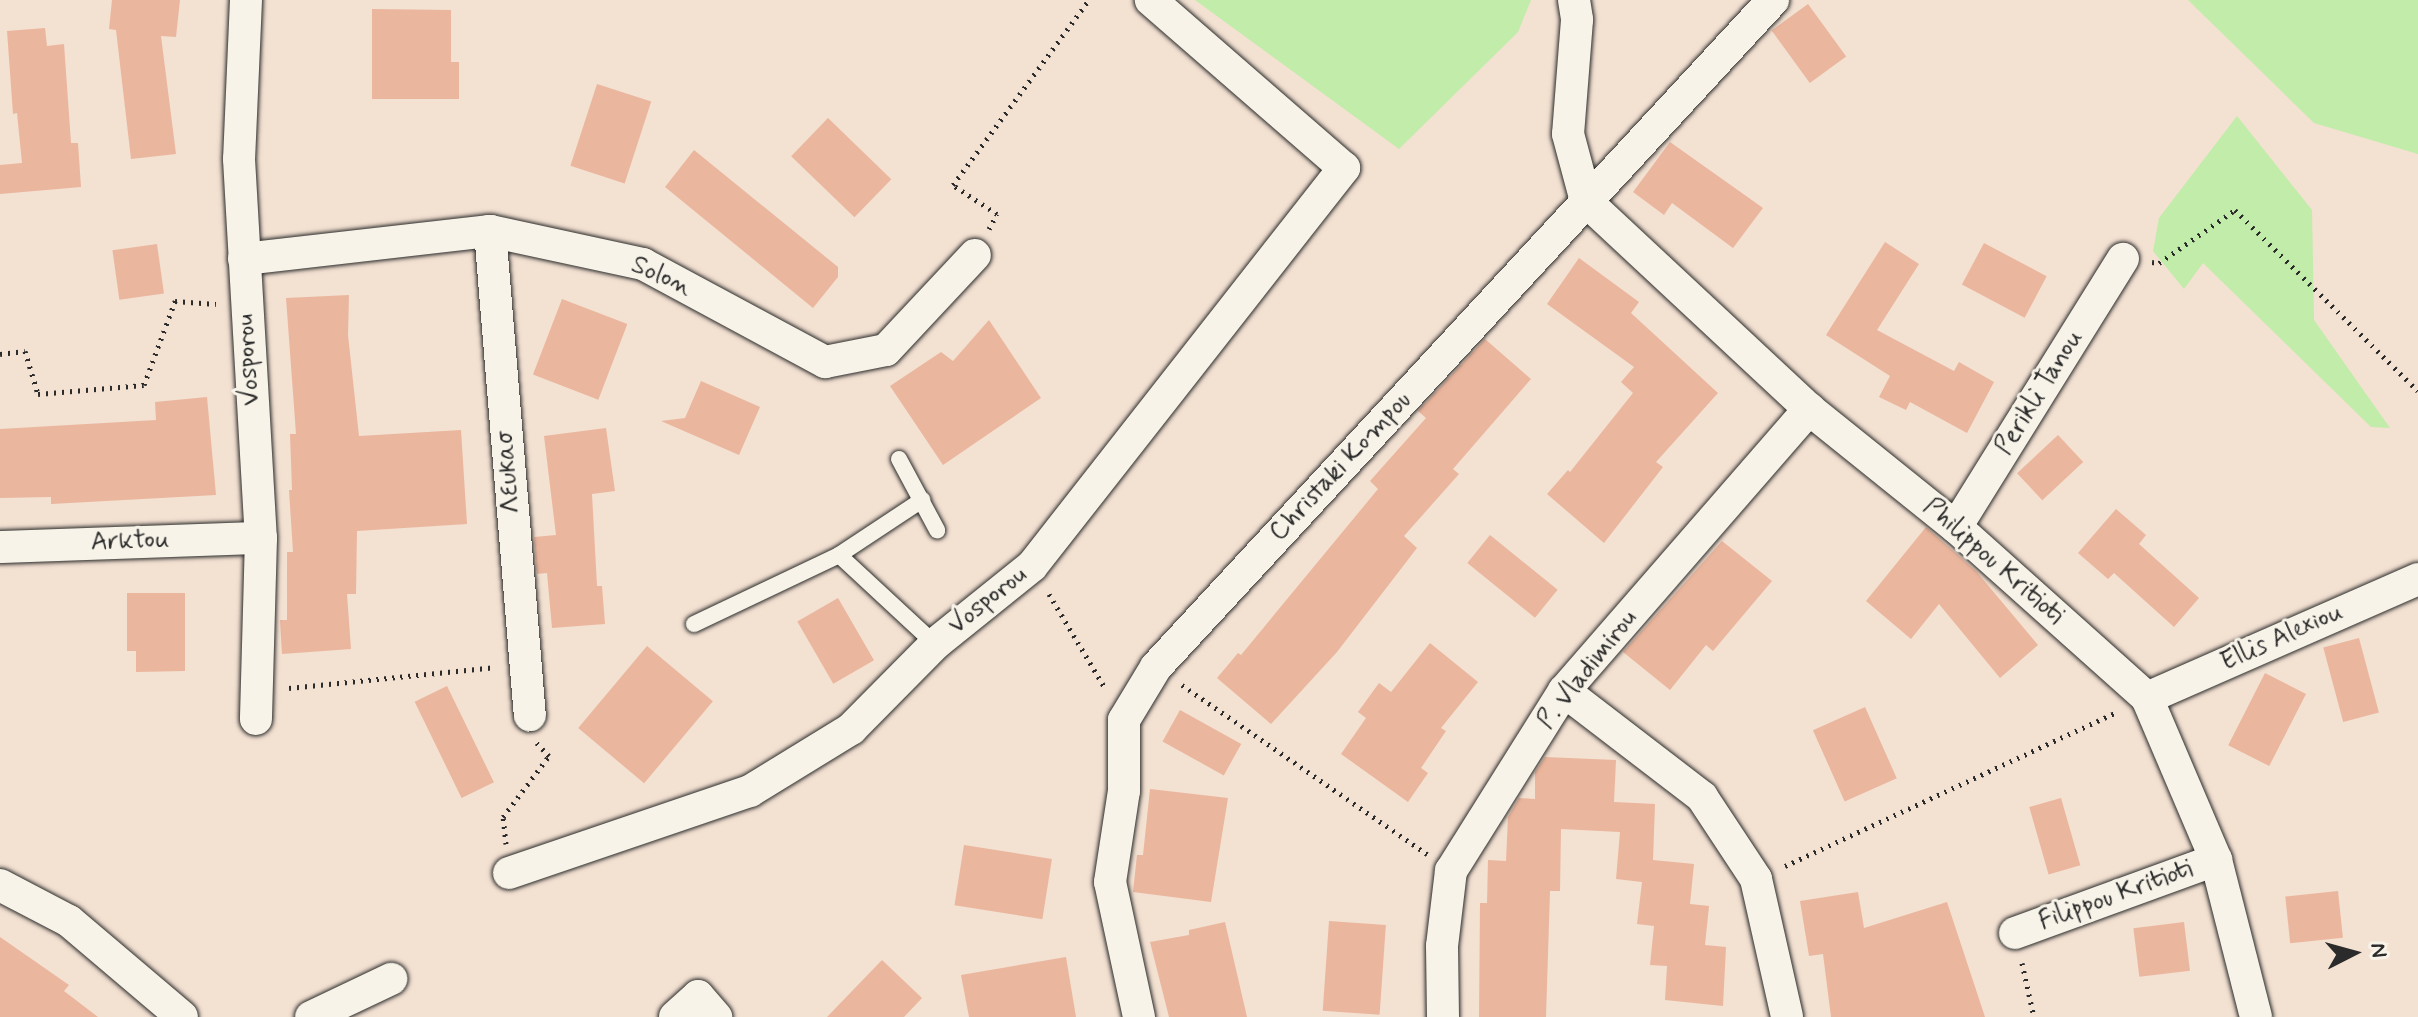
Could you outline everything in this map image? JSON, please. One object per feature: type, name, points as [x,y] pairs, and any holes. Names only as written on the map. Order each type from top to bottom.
[{"type":"street","name":"Vosporou","points":[[246,0],[239,159],[245,307],[261,538],[256,705]]},
{"type":"street","name":"Vosporou","points":[[509,873],[750,791],[851,729],[935,644],[1032,566],[1344,168],[1151,0]]},
{"type":"street","points":[[1574,0],[1577,20],[1568,134],[1586,201]]},
{"type":"street","name":"Christaki Kompou","points":[[1124,720],[1156,667],[1773,0]]},
{"type":"street","name":"Philippou Kritioti","points":[[1586,201],[1809,409],[1956,527],[2147,698],[2216,860],[2256,1017]]},
{"type":"street","name":"Solon","points":[[244,259],[490,231],[643,264],[825,362],[886,350],[975,255]]},
{"type":"street","name":"Λευκασ","points":[[490,231],[530,715]]},
{"type":"street","name":"Perikli Tanou","points":[[1956,527],[2123,259]]},
{"type":"street","name":"P. Vladimirou","points":[[1443,1017],[1442,946],[1451,871],[1564,691],[1809,409]]},
{"type":"street","name":"Arktou","points":[[0,547],[261,538]]},
{"type":"street","name":"Ellis Alexiou","points":[[2147,698],[2418,579]]},
{"type":"street","points":[[1564,691],[1702,797],[1756,879],[1787,1017]]},
{"type":"street","points":[[1124,720],[1124,791],[1110,882],[1139,1017]]},
{"type":"street","name":"Filippou Kritioti","points":[[2015,933],[2216,860]]},
{"type":"street","points":[[0,885],[69,921],[182,1017]]},
{"type":"street","points":[[311,1017],[391,979]]},
{"type":"lane","points":[[899,459],[937,530]]},
{"type":"lane","points":[[694,624],[839,555],[922,500]]},
{"type":"lane","points":[[839,555],[935,644]]},
{"type":"path","points":[[975,255],[997,214],[953,185],[1089,0]]},
{"type":"path","points":[[2123,259],[2159,263],[2235,210],[2418,391]]},
{"type":"path","points":[[0,354],[25,351],[38,394],[144,385],[175,301],[245,307]]},
{"type":"path","points":[[1032,566],[1124,720]]},
{"type":"path","points":[[256,705],[525,664]]},
{"type":"path","points":[[1156,667],[1451,871]]},
{"type":"path","points":[[1756,879],[2147,698]]},
{"type":"path","points":[[509,873],[503,817],[549,756],[538,748],[530,715]]},
{"type":"path","points":[[2015,933],[2034,1017]]},
{"type":"green space","points":[[1195,0],[1531,0],[1518,32],[1399,149]]},
{"type":"green space","points":[[2188,0],[2418,0],[2418,154],[2314,123]]},
{"type":"green space","points":[[2237,116],[2312,210],[2314,320],[2390,428],[2371,427],[2203,263],[2184,289],[2153,251],[2159,218]]},
{"type":"building","points":[[112,0],[180,0],[176,37],[161,36],[176,154],[131,159],[116,30],[109,29]]},
{"type":"building","points":[[1808,4],[1846,57],[1810,83],[1772,30]]},
{"type":"building","points":[[372,9],[451,10],[451,62],[459,62],[459,99],[372,99]]},
{"type":"building","points":[[45,28],[47,46],[64,44],[71,143],[78,143],[81,187],[0,194],[0,165],[22,163],[17,113],[13,114],[7,31]]},
{"type":"building","points":[[597,84],[651,102],[625,183],[570,166]]},
{"type":"building","points":[[828,118],[891,179],[854,217],[791,156]]},
{"type":"building","points":[[1670,142],[1763,208],[1733,248],[1672,203],[1664,215],[1633,192]]},
{"type":"building","points":[[694,150],[838,267],[838,277],[813,308],[665,187]]},
{"type":"building","points":[[1885,242],[1919,264],[1877,330],[1954,371],[1959,362],[1994,382],[1967,433],[1910,402],[1906,410],[1879,397],[1890,376],[1826,335]]},
{"type":"building","points":[[1984,243],[2047,276],[2025,318],[1962,284]]},
{"type":"building","points":[[157,244],[164,294],[119,300],[112,250]]},
{"type":"building","points":[[1579,258],[1639,302],[1631,313],[1718,393],[1656,462],[1663,467],[1604,543],[1547,494],[1568,470],[1570,472],[1633,393],[1621,382],[1634,367],[1547,304]]},
{"type":"building","points":[[349,295],[348,335],[359,436],[461,430],[467,524],[357,531],[356,594],[347,594],[351,649],[282,654],[280,620],[287,620],[287,552],[293,552],[289,490],[292,490],[290,434],[296,434],[286,298]]},
{"type":"building","points":[[562,299],[627,324],[598,400],[533,375]]},
{"type":"building","points":[[989,320],[1041,398],[943,465],[890,386],[941,352],[953,361]]},
{"type":"building","points":[[1485,339],[1531,379],[1453,469],[1459,474],[1404,536],[1417,548],[1337,652],[1271,724],[1217,678],[1238,653],[1241,655],[1378,489],[1370,481],[1426,418],[1418,411]]},
{"type":"building","points":[[701,381],[760,407],[739,455],[661,421],[685,418]]},
{"type":"building","points":[[207,397],[216,495],[51,504],[51,497],[0,498],[0,429],[156,420],[155,402]]},
{"type":"building","points":[[606,428],[615,491],[592,494],[597,586],[602,586],[605,624],[552,628],[547,573],[537,574],[534,537],[556,535],[544,436]]},
{"type":"building","points":[[2058,435],[2083,462],[2042,500],[2017,473]]},
{"type":"building","points":[[2116,509],[2146,535],[2139,544],[2199,598],[2174,627],[2114,573],[2108,579],[2078,553]]},
{"type":"building","points":[[1926,527],[1976,571],[2038,645],[2000,678],[1939,604],[1911,639],[1866,601]]},
{"type":"building","points":[[1490,535],[1558,590],[1535,618],[1467,563]]},
{"type":"building","points":[[1722,541],[1772,581],[1713,651],[1706,645],[1670,690],[1623,652]]},
{"type":"building","points":[[127,593],[185,593],[185,671],[136,672],[136,651],[127,651]]},
{"type":"building","points":[[838,598],[874,660],[833,684],[797,622]]},
{"type":"building","points":[[2359,638],[2379,712],[2343,722],[2323,648]]},
{"type":"building","points":[[1430,643],[1478,682],[1441,728],[1446,731],[1421,768],[1428,773],[1408,802],[1341,754],[1366,718],[1358,712],[1379,683],[1391,692]]},
{"type":"building","points":[[647,646],[713,701],[644,783],[578,728]]},
{"type":"building","points":[[2265,673],[2306,694],[2269,766],[2228,745]]},
{"type":"building","points":[[447,686],[494,782],[462,798],[415,702]]},
{"type":"building","points":[[1865,707],[1897,778],[1845,801],[1813,730]]},
{"type":"building","points":[[1180,710],[1241,744],[1224,775],[1163,741]]},
{"type":"building","points":[[1545,757],[1616,760],[1614,802],[1655,804],[1653,860],[1694,864],[1690,904],[1709,906],[1705,945],[1726,947],[1723,1006],[1665,1000],[1667,966],[1650,965],[1654,926],[1637,924],[1642,882],[1616,879],[1620,832],[1561,829],[1560,891],[1550,891],[1546,1017],[1479,1017],[1480,903],[1487,903],[1488,860],[1506,861],[1508,817],[1519,798],[1535,799],[1535,772]]},
{"type":"building","points":[[1150,789],[1228,798],[1211,902],[1133,892],[1137,855],[1143,855]]},
{"type":"building","points":[[2061,798],[2080,865],[2049,874],[2029,807]]},
{"type":"building","points":[[964,845],[1052,859],[1042,919],[954,905]]},
{"type":"building","points":[[2338,891],[2343,938],[2290,943],[2285,897]]},
{"type":"building","points":[[1858,892],[1864,928],[1947,902],[1985,1017],[1831,1017],[1823,954],[1809,956],[1800,901]]},
{"type":"building","points":[[1329,921],[1386,925],[1380,1015],[1323,1011]]},
{"type":"building","points":[[1225,922],[1247,1017],[1169,1017],[1150,942],[1189,935],[1189,930]]},
{"type":"building","points":[[2184,922],[2190,971],[2139,977],[2133,928]]},
{"type":"building","points":[[0,937],[69,985],[64,991],[98,1017],[0,1017]]},
{"type":"building","points":[[1066,957],[1076,1017],[969,1017],[961,975]]},
{"type":"building","points":[[882,960],[922,998],[904,1017],[827,1017]]}]
